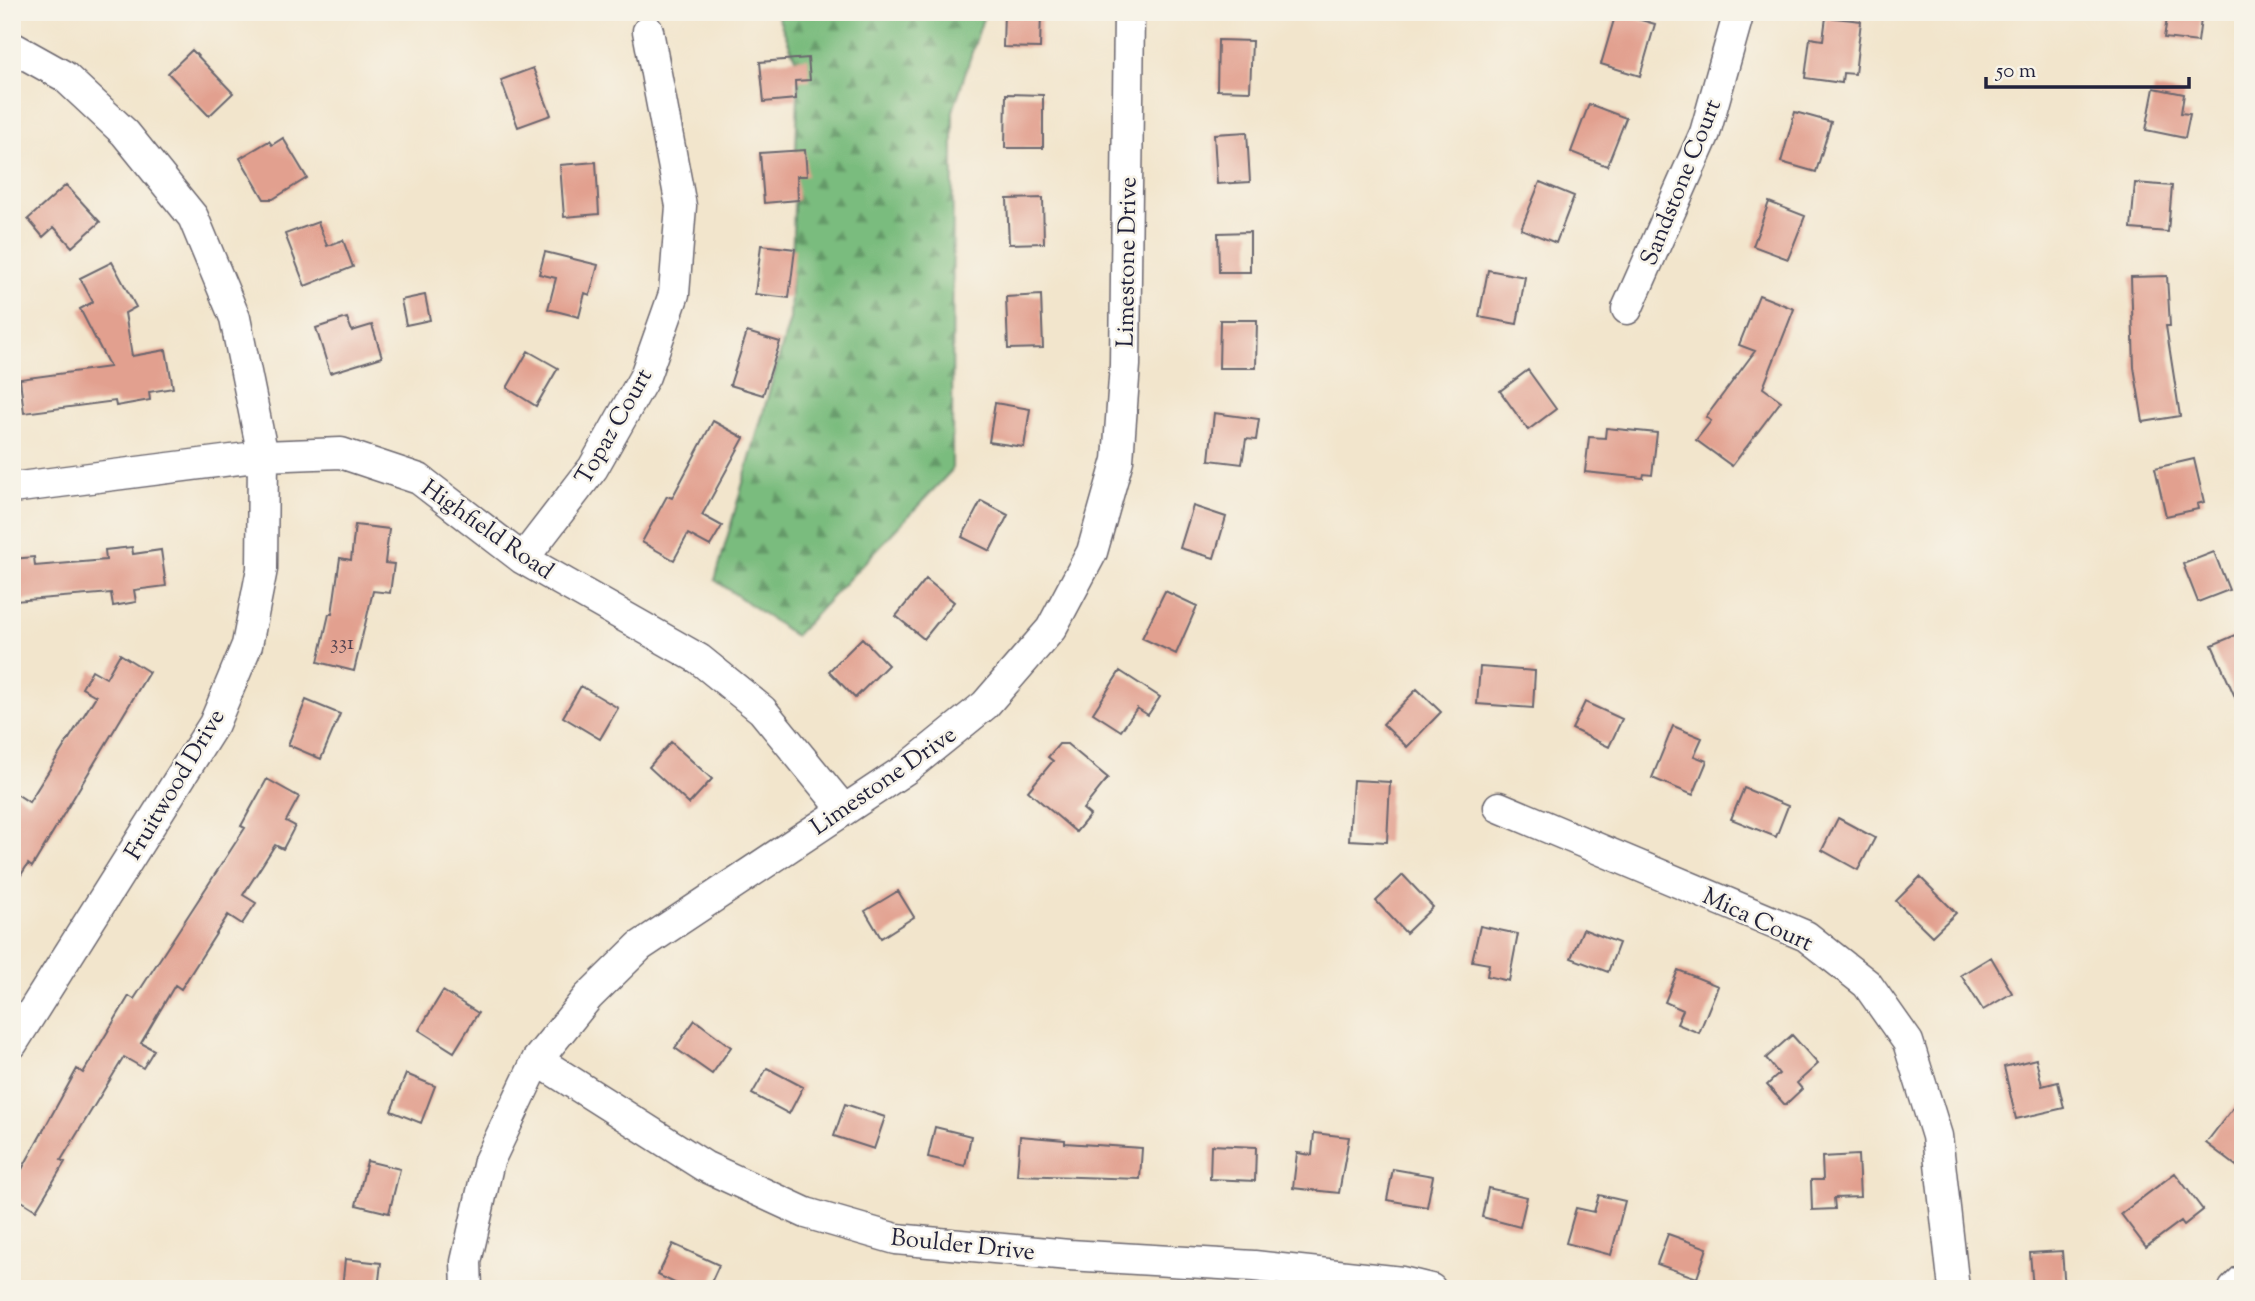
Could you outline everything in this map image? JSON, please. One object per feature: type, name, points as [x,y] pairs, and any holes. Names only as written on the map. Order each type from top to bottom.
[{"type":"street","name":"Limestone Drive","points":[[467,1289],[466,1262],[489,1161],[537,1060],[588,997],[640,946],[906,769],[985,705],[1051,629],[1092,552],[1118,460],[1125,365],[1129,12]]},
{"type":"street","name":"Sandstone Court","points":[[1627,309],[1705,133],[1740,12]]},
{"type":"street","name":"Topaz Court","points":[[523,559],[593,468],[645,376],[674,294],[681,206],[648,31]]},
{"type":"street","name":"Fruitwood Drive","points":[[12,47],[64,76],[125,133],[193,217],[235,318],[263,456],[262,569],[247,645],[215,724],[12,1044]]},
{"type":"street","name":"Highfield Road","points":[[12,488],[263,456],[341,453],[419,479],[523,559],[699,659],[762,710],[843,809]]},
{"type":"street","name":"Mica Court","points":[[1499,807],[1807,936],[1867,984],[1908,1042],[1937,1136],[1954,1289]]},
{"type":"street","name":"Boulder Drive","points":[[537,1060],[704,1166],[806,1213],[896,1239],[1069,1255],[1254,1266],[1402,1282],[1431,1289]]},
{"type":"street","points":[[2234,1289],[2243,1280]]},
{"type":"green space","points":[[776,12],[985,12],[953,111],[952,470],[795,636],[715,580],[790,319],[799,68]]},
{"type":"building","points":[[1004,12],[1041,12],[1040,48],[1003,47]]},
{"type":"building","points":[[2168,12],[2202,12],[2198,42],[2164,38]]},
{"type":"building","points":[[1616,13],[1655,24],[1640,76],[1601,64]]},
{"type":"building","points":[[1826,17],[1861,21],[1855,74],[1843,73],[1842,83],[1805,78],[1810,38],[1823,40]]},
{"type":"building","points":[[1218,40],[1252,41],[1250,91],[1217,90]]},
{"type":"building","points":[[192,50],[233,93],[209,116],[168,73]]},
{"type":"building","points":[[808,58],[810,80],[795,81],[796,99],[764,102],[760,62]]},
{"type":"building","points":[[533,68],[551,115],[518,127],[501,80]]},
{"type":"building","points":[[2154,88],[2184,94],[2181,113],[2190,114],[2185,138],[2146,130]]},
{"type":"building","points":[[1006,94],[1043,95],[1043,148],[1005,148]]},
{"type":"building","points":[[1589,104],[1626,118],[1607,166],[1571,152]]},
{"type":"building","points":[[1795,112],[1831,122],[1816,172],[1781,162]]},
{"type":"building","points":[[1247,132],[1250,182],[1217,184],[1214,134]]},
{"type":"building","points":[[283,138],[307,178],[273,199],[264,199],[240,158],[269,141],[272,145]]},
{"type":"building","points":[[805,150],[807,176],[797,176],[798,200],[764,203],[760,153]]},
{"type":"building","points":[[596,162],[599,214],[564,217],[560,165]]},
{"type":"building","points":[[1540,182],[1574,196],[1556,243],[1521,229]]},
{"type":"building","points":[[2135,183],[2172,186],[2168,232],[2131,229]]},
{"type":"building","points":[[66,185],[100,222],[72,247],[54,227],[43,237],[28,219]]},
{"type":"building","points":[[1043,198],[1044,243],[1009,244],[1007,199]]},
{"type":"building","points":[[1769,202],[1805,216],[1788,259],[1753,246]]},
{"type":"building","points":[[318,222],[327,246],[343,240],[353,267],[305,286],[285,234]]},
{"type":"building","points":[[1250,232],[1250,272],[1219,272],[1218,233]]},
{"type":"building","points":[[761,245],[795,249],[789,298],[755,294]]},
{"type":"building","points":[[545,252],[598,265],[590,295],[585,293],[579,317],[548,309],[556,278],[539,274]]},
{"type":"building","points":[[112,262],[136,307],[125,313],[132,356],[166,350],[173,388],[149,392],[150,400],[116,406],[115,401],[24,413],[20,379],[110,367],[80,309],[93,302],[80,278]]},
{"type":"building","points":[[1488,270],[1525,277],[1517,324],[1479,317]]},
{"type":"building","points":[[2167,276],[2170,326],[2166,326],[2180,416],[2143,422],[2134,367],[2131,277]]},
{"type":"building","points":[[425,295],[430,320],[406,325],[401,300]]},
{"type":"building","points":[[1041,295],[1043,348],[1008,349],[1006,297]]},
{"type":"building","points":[[1759,295],[1794,309],[1763,388],[1781,401],[1732,466],[1696,440],[1711,421],[1706,417],[1755,351],[1739,345]]},
{"type":"building","points":[[347,318],[352,331],[372,325],[382,357],[330,373],[316,328]]},
{"type":"building","points":[[1220,320],[1257,320],[1256,368],[1219,368]]},
{"type":"building","points":[[747,332],[780,342],[763,395],[730,385]]},
{"type":"building","points":[[528,351],[558,368],[536,406],[507,388]]},
{"type":"building","points":[[1528,370],[1556,409],[1528,430],[1500,391]]},
{"type":"building","points":[[995,403],[1030,409],[1024,447],[989,442]]},
{"type":"building","points":[[1214,413],[1259,419],[1256,440],[1246,439],[1242,464],[1209,460]]},
{"type":"building","points":[[713,421],[744,438],[702,515],[722,526],[710,546],[688,534],[674,560],[642,542],[667,496],[672,498]]},
{"type":"building","points":[[1606,428],[1657,433],[1652,475],[1644,474],[1643,478],[1585,472],[1589,437],[1605,438]]},
{"type":"building","points":[[2194,459],[2204,502],[2197,504],[2198,509],[2166,516],[2155,468]]},
{"type":"building","points":[[981,501],[1008,515],[990,551],[962,537]]},
{"type":"building","points":[[1193,506],[1226,517],[1214,558],[1180,548]]},
{"type":"building","points":[[355,525],[389,529],[385,563],[394,564],[390,593],[373,591],[354,671],[318,662],[329,614],[332,614],[340,558],[351,560]]},
{"type":"building","points":[[132,547],[133,554],[161,550],[166,586],[134,590],[136,602],[113,606],[111,593],[15,601],[12,559],[34,557],[35,566],[106,560],[105,550]]},
{"type":"building","points":[[2214,552],[2229,590],[2198,602],[2183,564]]},
{"type":"building","points":[[926,579],[954,602],[924,639],[896,616]]},
{"type":"building","points":[[1165,591],[1197,606],[1176,654],[1142,638]]},
{"type":"building","points":[[2243,632],[2243,715],[2212,645]]},
{"type":"building","points":[[862,638],[888,665],[855,698],[829,671]]},
{"type":"building","points":[[120,654],[149,672],[32,867],[28,864],[12,889],[12,791],[29,802],[96,696],[82,688],[92,670],[106,678]]},
{"type":"building","points":[[1480,667],[1535,671],[1533,708],[1477,704]]},
{"type":"building","points":[[1120,671],[1160,697],[1148,715],[1137,708],[1121,731],[1093,713]]},
{"type":"building","points":[[581,686],[618,708],[600,739],[563,717]]},
{"type":"building","points":[[1417,689],[1441,712],[1407,747],[1383,724]]},
{"type":"building","points":[[306,700],[340,714],[321,759],[288,745]]},
{"type":"building","points":[[1585,702],[1622,719],[1609,747],[1572,729]]},
{"type":"building","points":[[1673,726],[1702,738],[1694,756],[1707,761],[1693,795],[1652,778]]},
{"type":"building","points":[[671,742],[712,779],[689,804],[649,767]]},
{"type":"building","points":[[1059,744],[1067,744],[1108,778],[1083,809],[1090,815],[1076,832],[1028,791],[1053,761],[1048,757]]},
{"type":"building","points":[[267,779],[299,797],[286,821],[295,826],[283,849],[275,845],[243,895],[256,903],[242,924],[228,915],[181,989],[175,985],[141,1043],[154,1050],[143,1068],[124,1057],[61,1160],[65,1162],[36,1210],[12,1195],[12,1165],[21,1171],[77,1069],[83,1073],[129,996],[134,999],[245,828],[241,826]]},
{"type":"building","points":[[1353,780],[1390,782],[1387,842],[1349,840]]},
{"type":"building","points":[[1744,788],[1788,806],[1776,837],[1731,819]]},
{"type":"building","points":[[1838,818],[1875,838],[1858,870],[1822,850]]},
{"type":"building","points":[[1403,875],[1433,907],[1406,933],[1376,901]]},
{"type":"building","points":[[1920,877],[1956,913],[1932,936],[1896,901]]},
{"type":"building","points":[[898,891],[914,917],[881,938],[865,911]]},
{"type":"building","points":[[1480,926],[1518,934],[1509,981],[1487,976],[1489,964],[1472,961]]},
{"type":"building","points":[[1583,929],[1619,943],[1608,972],[1571,958]]},
{"type":"building","points":[[1991,957],[2012,993],[1983,1010],[1961,975]]},
{"type":"building","points":[[1678,970],[1718,986],[1699,1033],[1677,1024],[1683,1010],[1665,1002]]},
{"type":"building","points":[[443,991],[478,1013],[454,1052],[419,1030]]},
{"type":"building","points":[[695,1020],[731,1047],[712,1074],[675,1048]]},
{"type":"building","points":[[1792,1035],[1818,1064],[1797,1083],[1802,1089],[1785,1105],[1767,1085],[1779,1074],[1766,1058]]},
{"type":"building","points":[[2036,1059],[2042,1086],[2058,1082],[2064,1108],[2016,1119],[2004,1067]]},
{"type":"building","points":[[767,1068],[803,1087],[789,1114],[752,1094]]},
{"type":"building","points":[[406,1074],[435,1086],[421,1123],[391,1111]]},
{"type":"building","points":[[2243,1095],[2243,1171],[2206,1143]]},
{"type":"building","points":[[845,1104],[885,1117],[874,1149],[834,1136]]},
{"type":"building","points":[[935,1127],[971,1136],[965,1166],[928,1157]]},
{"type":"building","points":[[1314,1133],[1349,1137],[1339,1193],[1293,1188],[1297,1153],[1312,1155]]},
{"type":"building","points":[[1020,1136],[1065,1140],[1065,1143],[1142,1148],[1140,1179],[1017,1175]]},
{"type":"building","points":[[1211,1145],[1256,1147],[1255,1181],[1210,1179]]},
{"type":"building","points":[[1858,1155],[1860,1197],[1834,1198],[1835,1209],[1812,1210],[1811,1180],[1823,1180],[1822,1157]]},
{"type":"building","points":[[367,1161],[400,1169],[389,1213],[356,1205]]},
{"type":"building","points":[[1393,1169],[1433,1176],[1427,1207],[1387,1200]]},
{"type":"building","points":[[2175,1173],[2203,1210],[2184,1225],[2181,1221],[2146,1247],[2121,1214]]},
{"type":"building","points":[[1488,1188],[1527,1197],[1520,1227],[1482,1217]]},
{"type":"building","points":[[1599,1195],[1625,1201],[1611,1255],[1566,1243],[1576,1208],[1594,1212]]},
{"type":"building","points":[[1668,1234],[1707,1248],[1697,1278],[1657,1264]]},
{"type":"building","points":[[673,1244],[719,1265],[708,1289],[687,1289],[658,1275]]},
{"type":"building","points":[[2062,1251],[2065,1289],[2033,1289],[2030,1253]]},
{"type":"building","points":[[345,1259],[381,1263],[378,1289],[342,1289]]}]
